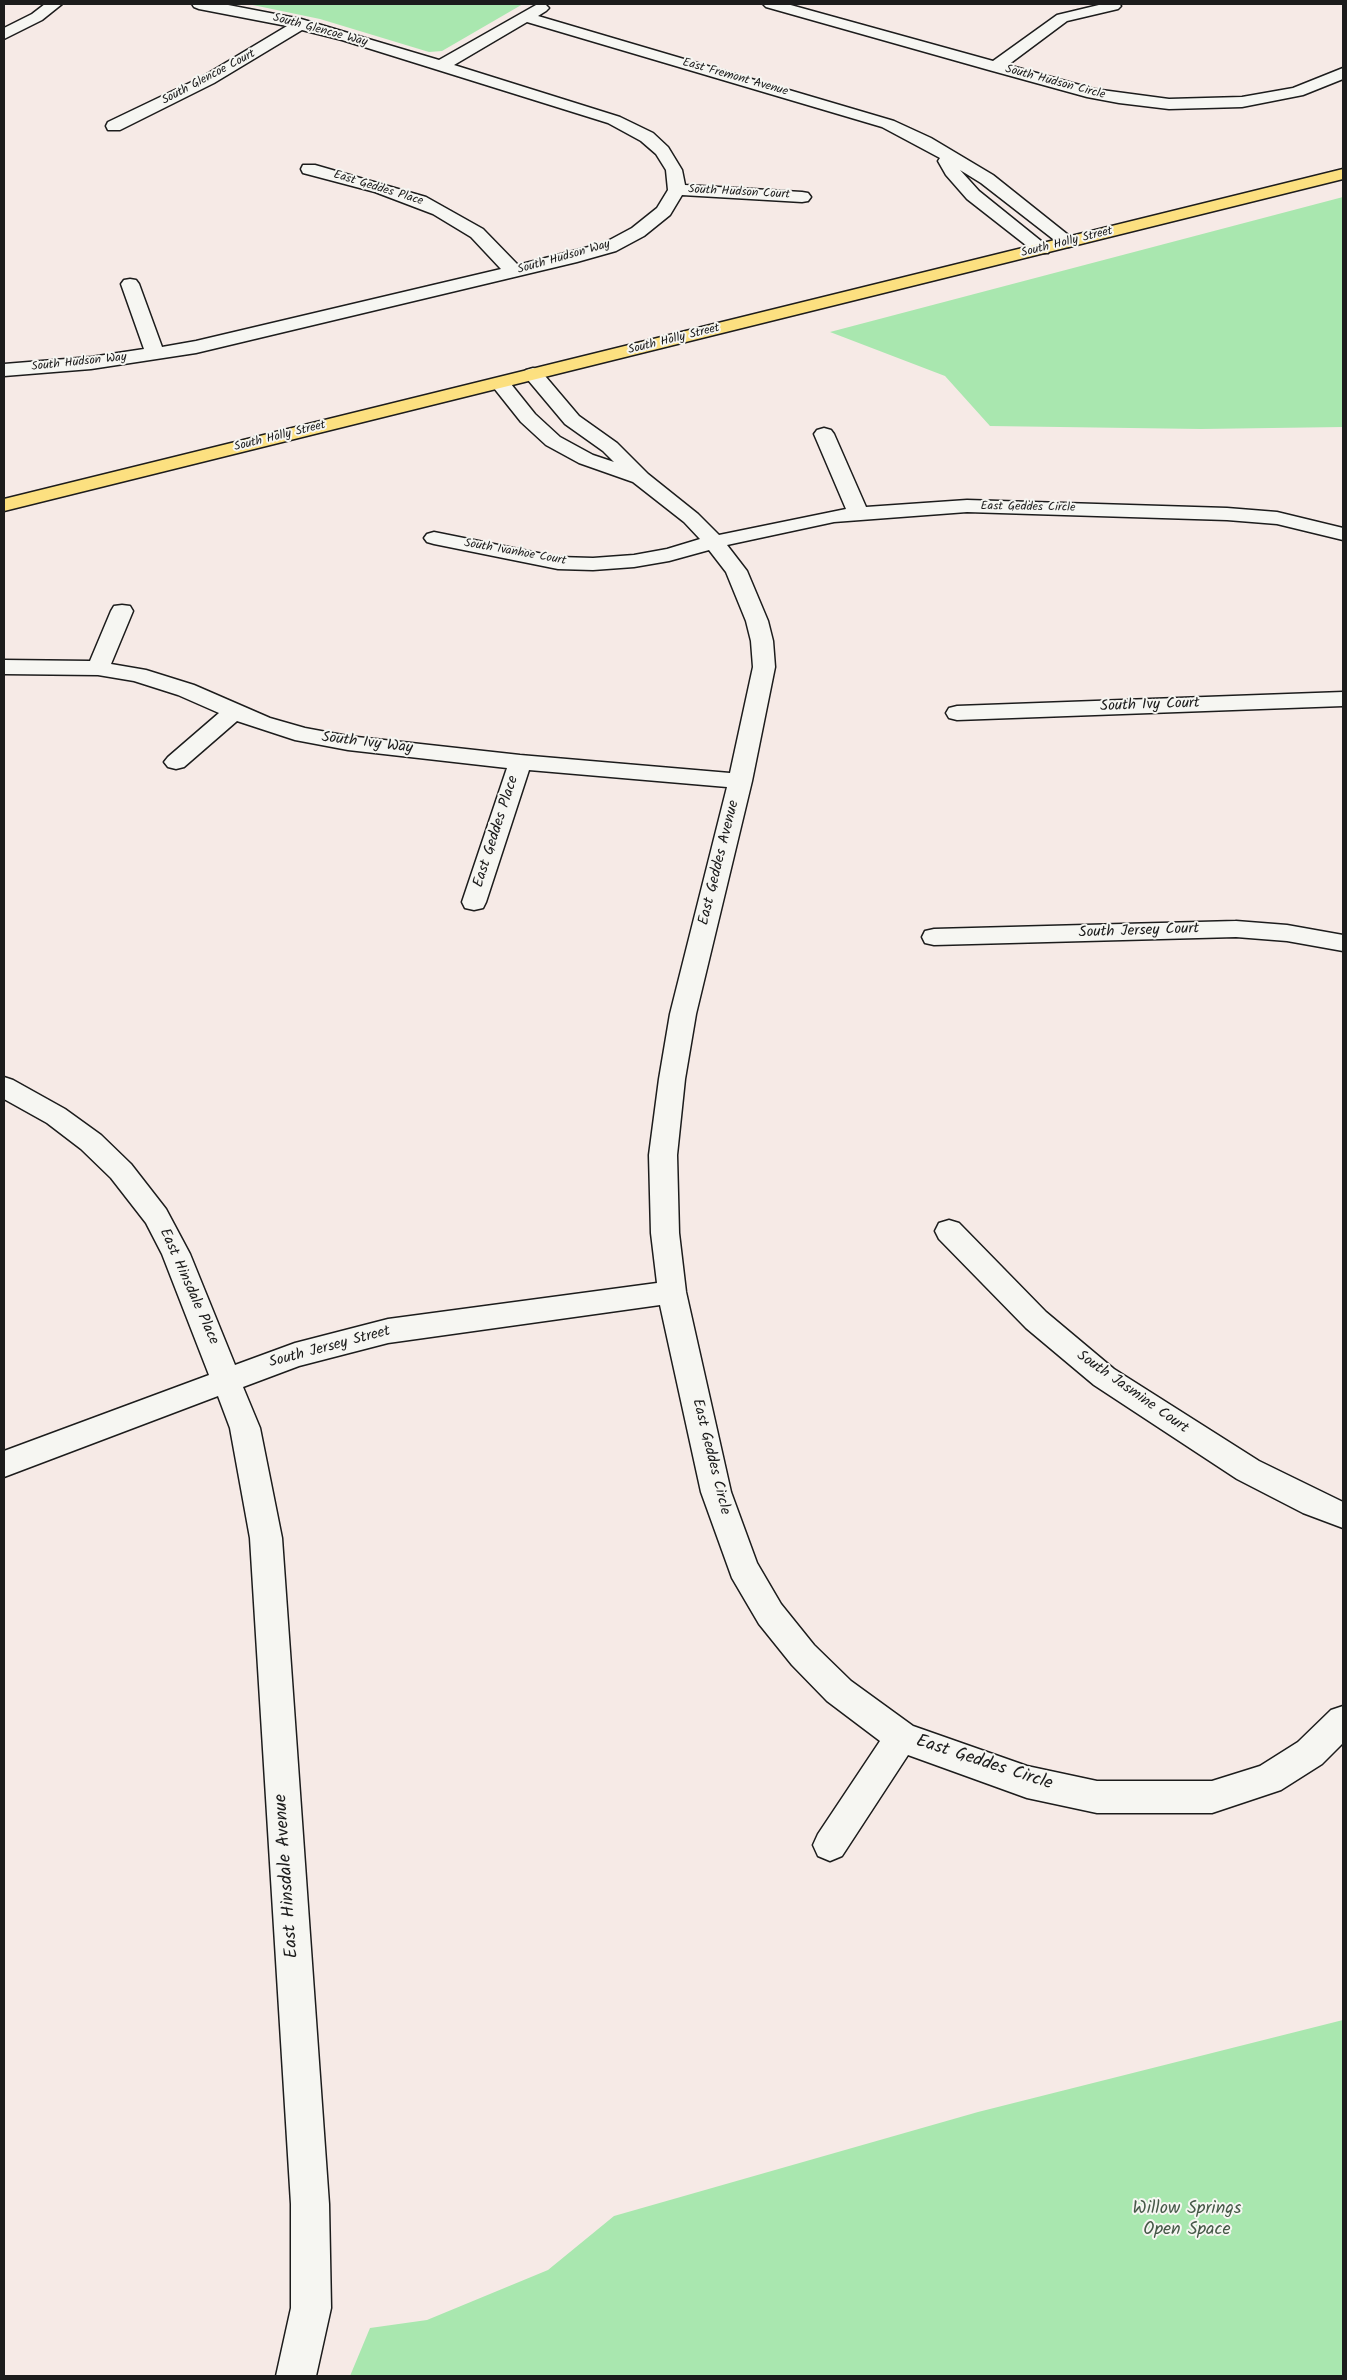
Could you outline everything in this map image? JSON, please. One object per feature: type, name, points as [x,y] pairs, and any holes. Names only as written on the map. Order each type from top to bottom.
[{"type":"main road","name":"South Holly Street","points":[[4,505],[1343,174]]},
{"type":"street","points":[[4,34],[37,17],[54,4]]},
{"type":"street","name":"South Glencoe Way","points":[[199,4],[301,24],[440,66]]},
{"type":"street","points":[[440,66],[549,4]]},
{"type":"street","name":"South Hudson Circle","points":[[771,4],[799,7],[995,67],[1093,94],[1119,98],[1184,104],[1242,102],[1297,92],[1343,73]]},
{"type":"street","points":[[995,67],[1062,18],[1113,6]]},
{"type":"street","name":"East Fremont Avenue","points":[[526,17],[862,115],[908,133],[996,185],[1068,242]]},
{"type":"street","name":"South Glencoe Court","points":[[114,126],[208,80],[301,24]]},
{"type":"street","points":[[440,66],[626,125],[648,137],[662,151],[674,170],[676,190]]},
{"type":"street","name":"East Fremont Avenue","points":[[939,152],[955,176],[973,195],[1042,249]]},
{"type":"street","name":"East Geddes Place","points":[[309,169],[381,188],[433,207],[476,233],[514,272]]},
{"type":"street","name":"South Hudson Court","points":[[676,190],[802,197]]},
{"type":"street","name":"South Hudson Way","points":[[4,370],[91,363],[155,354],[223,341],[596,252],[624,240],[657,218],[676,190]]},
{"type":"street","points":[[130,284],[155,354]]},
{"type":"street","name":"East Geddes Avenue","points":[[533,374],[572,420],[610,448],[641,478],[667,497],[714,542],[736,571],[757,621],[762,641],[764,667],[740,781],[683,1014],[672,1079],[664,1155],[665,1233],[672,1292]]},
{"type":"street","name":"East Geddes Avenue","points":[[500,383],[528,418],[553,441],[586,459],[641,478]]},
{"type":"street","points":[[824,434],[858,512]]},
{"type":"street","name":"East Geddes Circle","points":[[714,542],[802,521],[858,512],[967,506],[1227,514],[1277,518],[1343,534]]},
{"type":"street","name":"South Ivanhoe Court","points":[[434,538],[558,563],[593,564],[634,561],[669,555],[714,542]]},
{"type":"street","points":[[98,668],[122,611]]},
{"type":"street","name":"South Ivy Way","points":[[4,666],[98,668],[138,675],[186,690],[262,723],[303,735],[520,762],[740,781]]},
{"type":"street","name":"South Ivy Court","points":[[957,713],[1343,699]]},
{"type":"street","points":[[176,762],[235,711]]},
{"type":"street","name":"East Geddes Place","points":[[474,902],[520,762]]},
{"type":"street","name":"South Jersey Court","points":[[934,937],[1236,929],[1287,933],[1343,943]]},
{"type":"street","name":"East Hinsdale Place","points":[[4,1087],[56,1116],[90,1142],[121,1171],[150,1209],[176,1254],[227,1379]]},
{"type":"street","name":"South Jasmine Court","points":[[949,1231],[1036,1320],[1104,1377],[1248,1470],[1314,1504],[1343,1515]]},
{"type":"street","name":"East Geddes Circle","points":[[672,1292],[716,1492],[743,1568],[770,1614],[803,1655],[839,1692],[900,1737],[1027,1782],[1097,1797],[1212,1797],[1269,1779],[1310,1753],[1343,1721]]},
{"type":"street","name":"South Jersey Street","points":[[4,1464],[295,1355],[388,1331],[672,1292]]},
{"type":"street","name":"East Hinsdale Avenue","points":[[227,1379],[245,1428],[267,1548],[310,2204],[311,2308],[296,2376]]},
{"type":"street","name":"East Geddes Circle","points":[[830,1845],[900,1737]]},
{"type":"green space","points":[[248,4],[523,4],[442,51],[429,52],[320,19]]},
{"type":"green space","points":[[1343,197],[1343,427],[1201,429],[990,426],[945,376],[830,332]]},
{"type":"green space","name":"Willow Springs Open Space","points":[[1343,2020],[1343,2376],[350,2376],[370,2328],[427,2320],[548,2270],[614,2216],[978,2112]]}]
